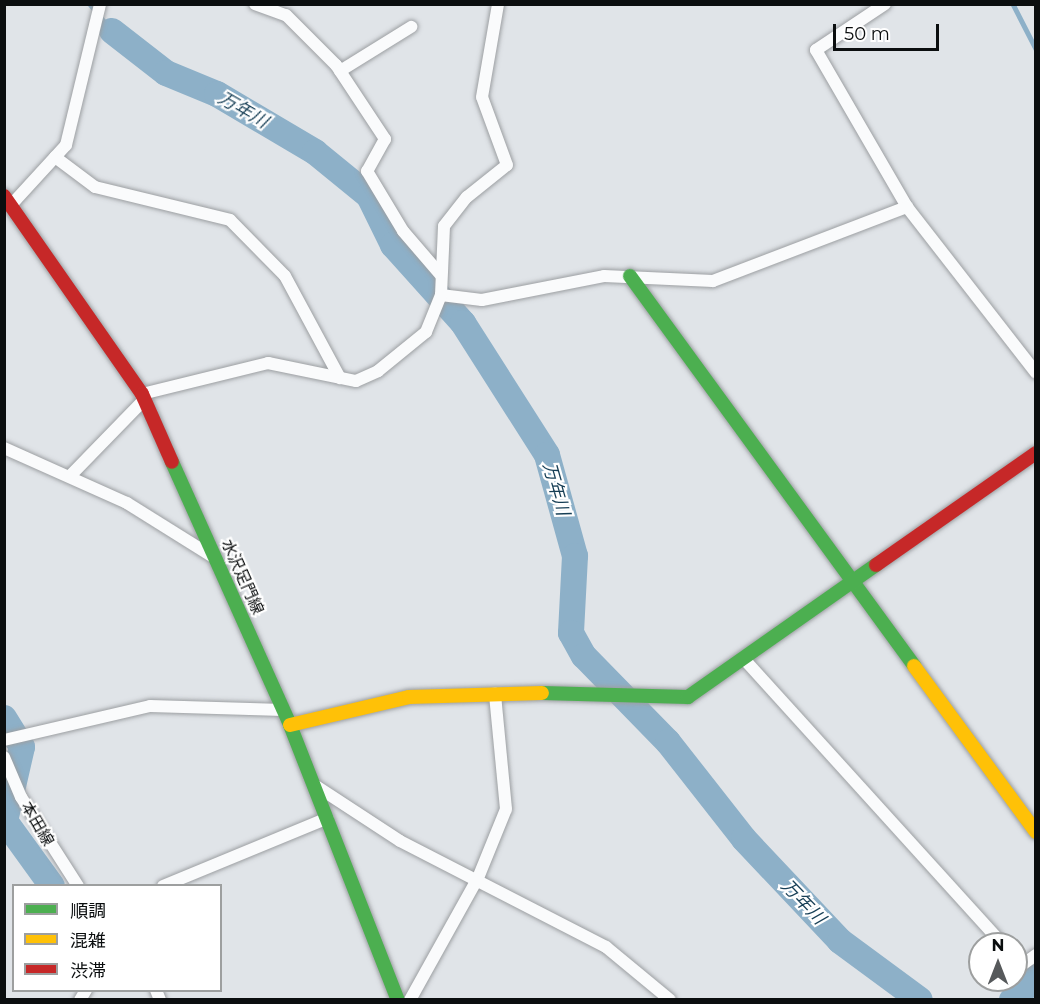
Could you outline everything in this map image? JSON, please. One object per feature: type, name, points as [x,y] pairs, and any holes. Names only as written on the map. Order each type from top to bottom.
[{"type":"street","points":[[8,200],[56,157],[73,125],[100,4]]},
{"type":"street","points":[[255,4],[286,15],[340,71],[385,139],[367,171],[403,231],[440,274]]},
{"type":"street","points":[[71,476],[143,397],[268,363],[340,378],[368,377],[391,362],[426,332],[441,295],[440,245],[452,212],[507,165],[482,97],[498,4]]},
{"type":"street","points":[[885,4],[816,50],[907,207],[1035,373]]},
{"type":"street","points":[[340,71],[411,27]]},
{"type":"street","points":[[56,157],[95,187],[230,220],[285,276],[340,378]]},
{"type":"street","name":"水沢足門線","points":[[8,200],[143,397],[316,786],[398,999]]},
{"type":"street","points":[[441,295],[482,300],[578,279],[630,276],[713,281],[907,207]]},
{"type":"street","points":[[630,276],[1035,832]]},
{"type":"street","points":[[4,448],[71,476],[215,558]]},
{"type":"street","points":[[290,725],[409,697],[495,694],[688,697],[1035,453]]},
{"type":"street","points":[[743,658],[991,932]]},
{"type":"street","points":[[410,999],[478,878],[506,809],[495,694]]},
{"type":"street","points":[[5,740],[167,704],[283,710]]},
{"type":"street","name":"本田線","points":[[6,765],[77,884]]},
{"type":"street","points":[[316,786],[400,841],[478,878],[507,899],[613,951],[670,999]]},
{"type":"street","points":[[165,884],[328,818]]},
{"type":"waterway","name":"万年川","points":[[90,4],[112,31]]},
{"type":"waterway","points":[[1013,4],[1036,49]]},
{"type":"waterway","name":"万年川","points":[[112,31],[166,73],[217,94],[315,152],[369,196],[393,245],[463,323],[547,455],[575,556],[571,633],[584,656],[668,742],[744,839],[840,941],[920,1000]]},
{"type":"waterway","points":[[4,718],[22,747],[5,821],[51,884]]},
{"type":"waterway","name":"万年川","points":[[1012,1000],[1036,978]]},
{"type":"traffic: fast","points":[[630,276],[914,666]]},
{"type":"traffic: fast","points":[[172,462],[290,725],[398,1000]]},
{"type":"traffic: fast","points":[[542,693],[688,697],[876,565]]},
{"type":"traffic: slow","points":[[914,666],[1036,832]]},
{"type":"traffic: slow","points":[[290,725],[409,697],[542,693]]},
{"type":"traffic: jam","points":[[4,196],[142,394],[172,462]]},
{"type":"traffic: jam","points":[[876,565],[1036,453]]}]
